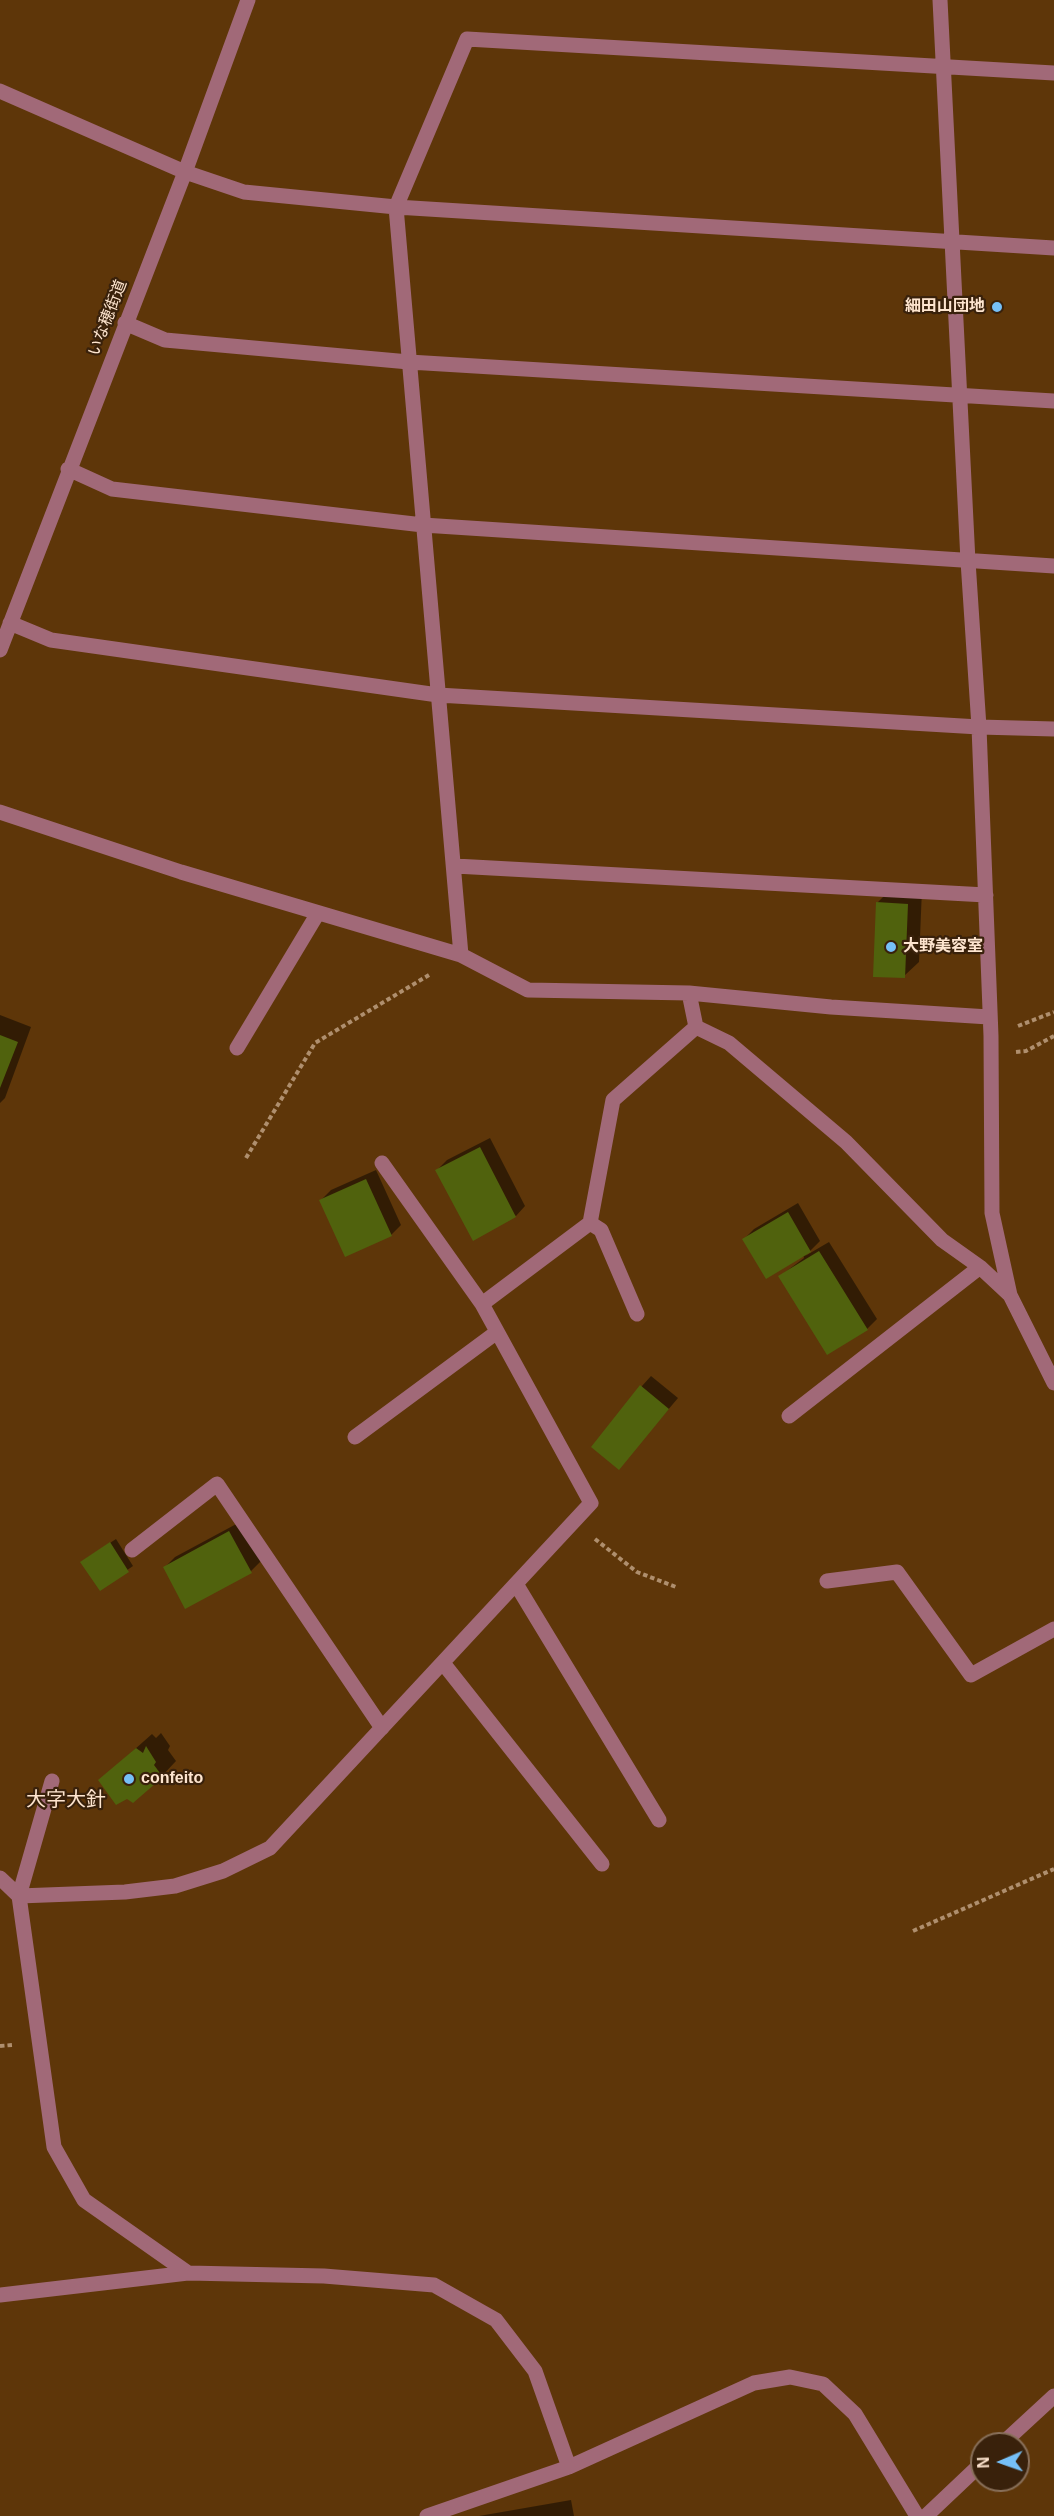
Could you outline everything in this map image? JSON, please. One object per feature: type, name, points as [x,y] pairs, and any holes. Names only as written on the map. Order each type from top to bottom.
[{"type":"street","name":"いな穂街道","points":[[0,650],[68,469],[185,172],[248,0]]},
{"type":"street","points":[[940,0],[968,561],[979,727],[991,1036],[992,1213],[1010,1295],[1054,1383]]},
{"type":"street","points":[[461,956],[455,866],[396,207],[467,39],[1054,73]]},
{"type":"street","points":[[0,90],[185,172],[244,192],[396,207],[1054,248]]},
{"type":"street","points":[[125,322],[165,340],[409,362],[1054,401]]},
{"type":"street","points":[[68,469],[112,489],[423,525],[1054,566]]},
{"type":"street","points":[[10,623],[51,640],[438,695],[979,727],[1054,729]]},
{"type":"street","points":[[0,812],[182,872],[461,956],[528,990],[689,993],[831,1007],[989,1017]]},
{"type":"street","points":[[455,866],[986,895]]},
{"type":"street","points":[[237,1048],[318,913]]},
{"type":"street","points":[[689,993],[696,1027]]},
{"type":"street","points":[[482,1304],[590,1223],[613,1100],[696,1027]]},
{"type":"street","points":[[696,1027],[729,1043],[837,1134],[942,1240],[980,1267],[1010,1295]]},
{"type":"street","points":[[0,1878],[19,1896],[125,1892],[175,1886],[223,1871],[270,1848],[591,1503],[482,1304],[382,1163]]},
{"type":"street","points":[[590,1223],[600,1230],[637,1314]]},
{"type":"street","points":[[789,1416],[980,1267]]},
{"type":"street","points":[[355,1437],[497,1332]]},
{"type":"street","points":[[132,1550],[217,1484],[382,1728]]},
{"type":"street","points":[[826,1581],[897,1572],[971,1675],[1054,1629]]},
{"type":"street","points":[[516,1584],[659,1820]]},
{"type":"street","points":[[443,1663],[602,1864]]},
{"type":"street","points":[[52,1781],[19,1896],[54,2147],[84,2200],[188,2273]]},
{"type":"street","points":[[0,2295],[10,2296],[188,2273],[324,2277],[434,2285],[496,2320],[535,2371],[569,2467]]},
{"type":"street","points":[[427,2516],[569,2467],[754,2383],[790,2377],[823,2384],[855,2414],[917,2516]]},
{"type":"street","points":[[1015,2432],[1054,2396]]},
{"type":"street","points":[[926,2516],[970,2474]]},
{"type":"path","points":[[246,1158],[315,1043],[461,956]]},
{"type":"path","points":[[991,1036],[1054,1012]]},
{"type":"path","points":[[991,1055],[1026,1051],[1054,1036]]},
{"type":"path","points":[[575,1520],[609,1551],[637,1572],[676,1587]]},
{"type":"path","points":[[914,1931],[1054,1869]]},
{"type":"building","points":[[876,902],[908,904],[905,978],[873,977]]},
{"type":"building","points":[[0,1035],[18,1042],[0,1088]]},
{"type":"building","points":[[480,1147],[516,1217],[473,1241],[435,1170]]},
{"type":"building","points":[[366,1179],[392,1236],[345,1257],[319,1200]]},
{"type":"building","points":[[788,1212],[811,1252],[766,1279],[742,1239]]},
{"type":"building","points":[[819,1251],[868,1330],[827,1355],[778,1276]]},
{"type":"building","points":[[640,1385],[669,1409],[619,1470],[591,1447]]},
{"type":"building","points":[[229,1531],[252,1573],[185,1609],[163,1567]]},
{"type":"building","points":[[110,1542],[129,1572],[100,1591],[80,1562]]},
{"type":"building","points":[[146,1746],[156,1762],[154,1765],[163,1777],[133,1803],[127,1799],[116,1805],[98,1780],[136,1748],[143,1753]]},
{"type":"place","name":"細田山団地","points":[[997,307]]},
{"type":"place","name":"大野美容室","points":[[891,947]]},
{"type":"place","name":"confeito","points":[[129,1779]]},
{"type":"district","name":"大字大針","points":[[66,1800]]}]
